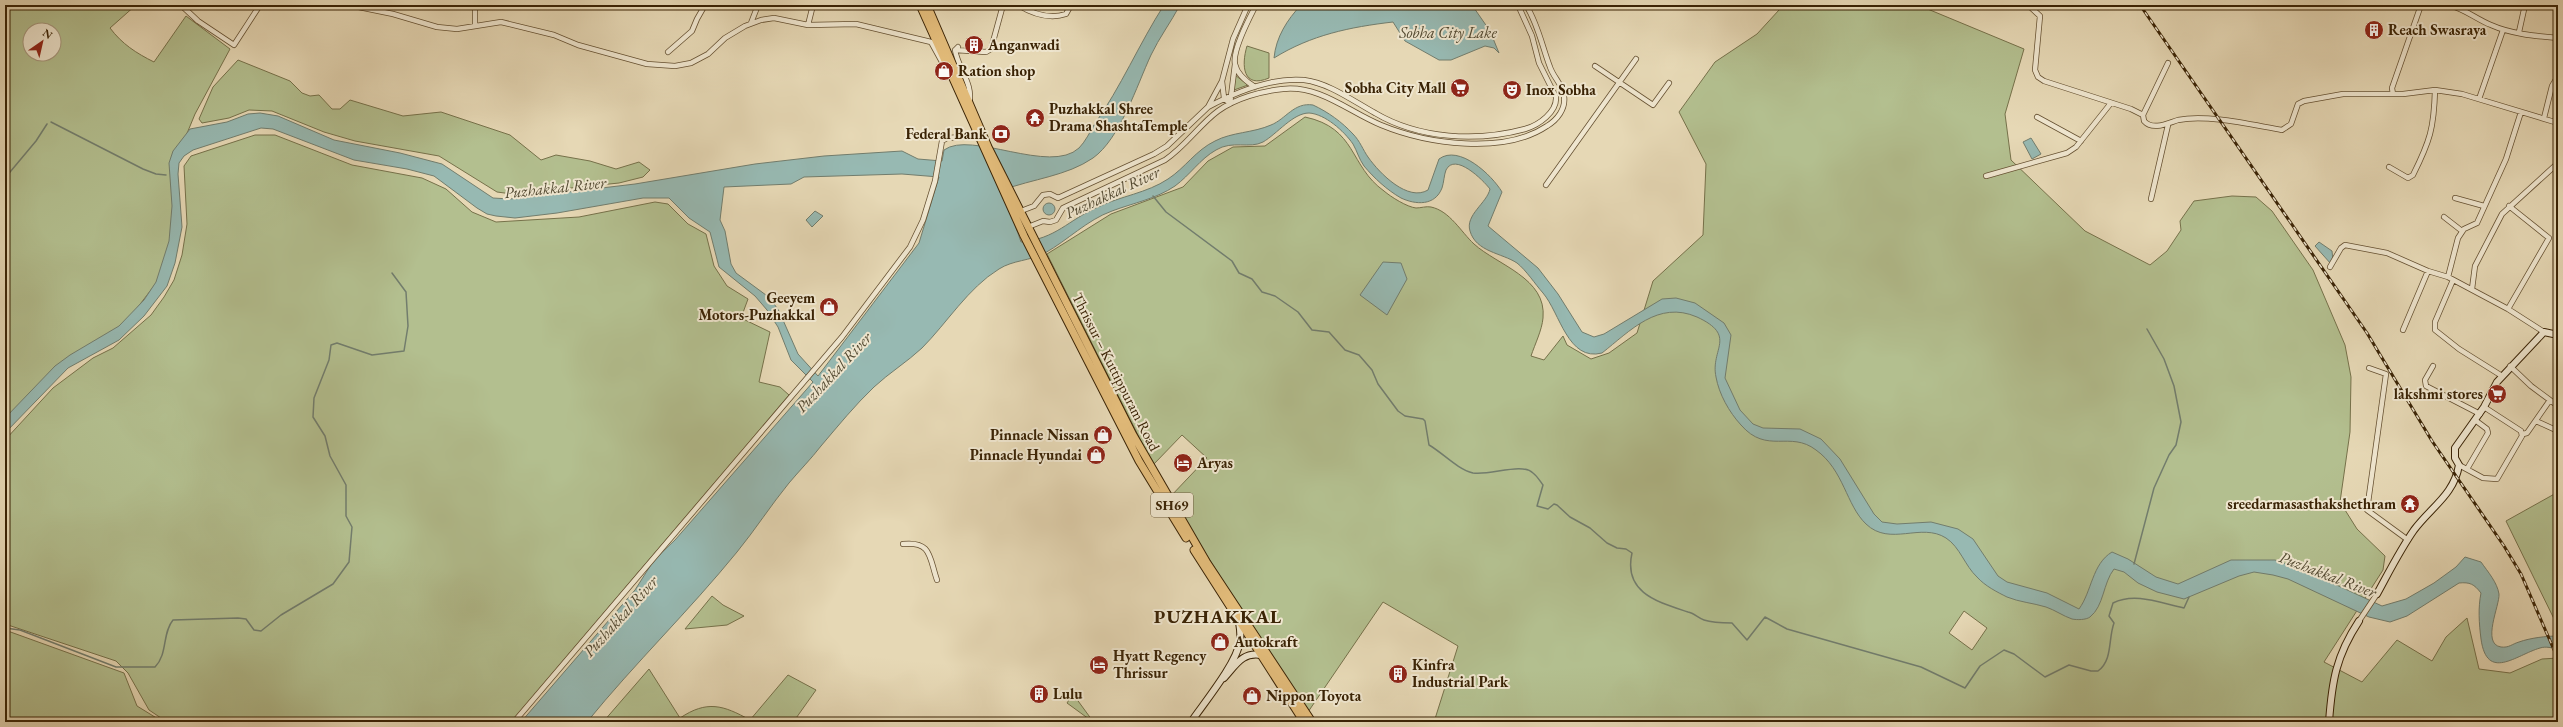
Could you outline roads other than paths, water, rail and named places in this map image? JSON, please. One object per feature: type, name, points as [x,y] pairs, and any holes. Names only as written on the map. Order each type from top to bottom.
[{"type":"main road","points":[[920,5],[967,114],[988,147],[1024,236],[1049,278]]},
{"type":"main road","points":[[927,5],[969,103],[981,136],[1008,194]]},
{"type":"main road","name":"Thrissur – Kuttippuram Road","points":[[1008,194],[1021,211],[1049,278],[1155,483],[1239,622],[1304,722]]},
{"type":"main road","name":"Thrissur – Kuttippuram Road","points":[[1155,483],[1312,722]]},
{"type":"street","points":[[181,5],[198,21],[234,45],[260,5]]},
{"type":"street","points":[[349,5],[393,14],[437,26],[456,29],[501,22],[528,27],[578,45],[647,64],[675,66],[691,63],[708,54],[725,38],[751,24],[774,18],[808,26],[856,24],[931,42],[967,114]]},
{"type":"street","points":[[475,25],[476,5]]},
{"type":"street","points":[[668,52],[692,31],[705,5]]},
{"type":"street","points":[[746,5],[757,7],[751,24]]},
{"type":"street","points":[[808,26],[813,5]]},
{"type":"street","points":[[969,103],[970,90],[956,60],[956,48],[986,52],[991,49],[1003,5]]},
{"type":"street","points":[[1018,5],[1031,12],[1059,17],[1066,14],[1071,5]]},
{"type":"street","points":[[1208,107],[1222,81],[1233,39],[1248,5]]},
{"type":"street","points":[[1230,104],[1235,64],[1243,34],[1256,5]]},
{"type":"street","points":[[1021,211],[1034,206],[1037,200],[1043,195],[1050,194],[1058,198],[1154,154],[1167,146],[1208,107],[1224,98],[1270,82],[1288,81],[1316,83],[1344,95],[1398,124],[1438,135],[1461,136],[1499,134],[1532,128],[1550,114],[1557,102],[1556,96],[1539,63],[1532,36],[1518,5]]},
{"type":"street","points":[[1030,230],[1042,221],[1056,220],[1063,208],[1166,160],[1180,150],[1218,111],[1230,104],[1270,91],[1285,88],[1301,90],[1334,100],[1380,125],[1431,141],[1470,143],[1502,142],[1538,132],[1555,120],[1562,110],[1564,96],[1547,59],[1540,35],[1526,5]]},
{"type":"street","points":[[2028,5],[2040,16],[2035,70],[2038,77],[2044,81],[2143,115]]},
{"type":"street","points":[[2393,94],[2392,88],[2421,5]]},
{"type":"street","points":[[2449,5],[2465,10],[2490,25],[2503,30],[2558,38]]},
{"type":"street","points":[[2519,32],[2525,5]]},
{"type":"street","points":[[2479,99],[2503,30]]},
{"type":"street","points":[[1539,63],[1547,59]]},
{"type":"street","points":[[1546,185],[1636,59]]},
{"type":"street","points":[[2168,63],[2143,115],[2146,124],[2168,125],[2178,120],[2201,120],[2282,130],[2291,124],[2298,104],[2304,100],[2344,94],[2393,94],[2435,90],[2479,99],[2558,123]]},
{"type":"street","points":[[1235,64],[1239,74],[1255,87]]},
{"type":"street","points":[[1595,66],[1653,105],[1669,83]]},
{"type":"street","points":[[2544,118],[2552,86],[2558,76]]},
{"type":"street","points":[[1222,81],[1224,98],[1230,104]]},
{"type":"street","points":[[2390,168],[2408,178],[2413,175],[2432,130],[2436,110],[2435,90]]},
{"type":"street","points":[[1986,176],[2067,153],[2081,141],[2111,103]]},
{"type":"street","points":[[2448,277],[2458,238],[2462,231],[2477,222],[2506,159],[2521,112]]},
{"type":"street","points":[[1550,114],[1555,120]]},
{"type":"street","points":[[1380,125],[1383,117]]},
{"type":"street","points":[[2037,117],[2081,141]]},
{"type":"street","points":[[2151,199],[2168,125]]},
{"type":"street","points":[[1499,134],[1502,142]]},
{"type":"street","points":[[514,722],[846,332],[910,246],[923,220],[935,182],[938,155],[942,141],[947,138],[981,136]]},
{"type":"street","points":[[2472,289],[2472,275],[2480,256],[2509,206],[2558,163]]},
{"type":"street","points":[[2454,198],[2484,206]]},
{"type":"street","points":[[2508,309],[2549,238],[2509,206]]},
{"type":"street","points":[[2444,217],[2462,231]]},
{"type":"street","points":[[2330,267],[2341,248],[2345,245],[2387,253],[2428,271],[2448,277],[2508,309],[2544,332],[2558,335]]},
{"type":"street","points":[[2403,330],[2428,271]]},
{"type":"street","points":[[2453,280],[2435,322],[2435,330],[2459,349],[2502,376]]},
{"type":"street","points":[[2544,332],[2502,376],[2480,414],[2455,448],[2455,458],[2459,465],[2483,478],[2497,479],[2523,434],[2527,433],[2550,400]]},
{"type":"street","points":[[2433,366],[2425,380],[2426,386],[2480,414]]},
{"type":"street","points":[[2510,366],[2558,406]]},
{"type":"street","points":[[2369,368],[2386,374],[2367,510],[2408,540]]},
{"type":"street","points":[[2484,407],[2523,434]]},
{"type":"street","points":[[2467,469],[2488,433],[2487,429],[2475,420]]},
{"type":"street","points":[[2536,421],[2558,431]]},
{"type":"street","points":[[2329,722],[2331,702],[2341,652],[2359,621],[2378,594],[2397,554],[2451,489],[2459,465]]},
{"type":"street","points":[[903,544],[918,543],[925,547],[937,580]]},
{"type":"street","points":[[1191,722],[1217,684],[1240,642],[1239,622]]},
{"type":"street","points":[[1217,684],[1241,658],[1250,654],[1261,656]]},
{"type":"water","name":"Puzhakkal River","points":[[1164,5],[1180,5],[1154,49],[1120,125],[1103,149],[1093,158],[1072,169],[1003,190],[1021,242],[1044,237],[1098,207],[1160,184],[1174,175],[1202,149],[1215,141],[1228,136],[1264,128],[1276,122],[1295,108],[1313,105],[1344,125],[1358,140],[1373,164],[1387,178],[1403,189],[1420,193],[1428,190],[1439,159],[1447,155],[1456,155],[1465,158],[1483,170],[1502,192],[1488,226],[1538,268],[1558,294],[1582,332],[1594,337],[1604,334],[1662,299],[1676,298],[1695,303],[1724,323],[1731,335],[1725,378],[1740,410],[1753,424],[1763,428],[1800,429],[1821,439],[1840,459],[1874,514],[1882,522],[1897,524],[1931,522],[1958,529],[1973,539],[1998,576],[2007,582],[2047,593],[2079,609],[2100,563],[2112,552],[2128,559],[2156,577],[2178,584],[2231,560],[2275,560],[2304,570],[2382,606],[2406,599],[2434,583],[2456,567],[2465,557],[2481,562],[2492,577],[2498,590],[2499,599],[2492,632],[2492,639],[2495,644],[2501,647],[2506,647],[2528,639],[2558,636],[2558,649],[2542,647],[2504,662],[2496,663],[2489,660],[2484,652],[2481,639],[2479,604],[2481,593],[2472,584],[2466,583],[2459,583],[2407,616],[2390,622],[2369,617],[2288,579],[2254,572],[2239,576],[2184,599],[2157,592],[2138,583],[2124,572],[2114,569],[2110,575],[2101,601],[2095,612],[2090,617],[2081,620],[2072,619],[2046,607],[2007,597],[1980,580],[1969,568],[1955,546],[1946,538],[1926,532],[1885,534],[1875,531],[1859,516],[1833,467],[1816,450],[1806,444],[1797,442],[1769,441],[1760,439],[1751,434],[1741,425],[1732,414],[1719,390],[1715,367],[1720,344],[1719,337],[1716,330],[1709,324],[1697,317],[1683,313],[1670,312],[1645,320],[1602,353],[1590,354],[1581,350],[1566,334],[1549,302],[1524,269],[1517,263],[1484,248],[1473,238],[1469,225],[1473,214],[1485,199],[1490,189],[1475,174],[1462,166],[1456,164],[1450,165],[1446,170],[1442,188],[1435,198],[1430,201],[1419,203],[1401,198],[1381,184],[1364,166],[1353,144],[1345,134],[1328,120],[1321,116],[1309,113],[1297,116],[1263,142],[1258,144],[1234,145],[1222,147],[1216,150],[1205,158],[1180,182],[1168,190],[1152,198],[1103,215],[1045,253],[1004,266],[977,286],[922,348],[880,382],[853,408],[789,483],[744,544],[719,574],[605,700],[587,722],[521,722],[635,590],[654,560],[675,540],[813,382],[791,360],[778,327],[767,310],[755,296],[719,267],[710,232],[689,218],[669,198],[643,198],[557,213],[515,218],[487,214],[434,176],[407,169],[354,160],[273,129],[261,128],[193,150],[184,156],[179,163],[178,174],[182,227],[175,263],[167,286],[144,316],[119,340],[68,368],[5,433],[5,418],[55,366],[70,355],[119,326],[144,300],[156,282],[169,241],[172,206],[169,163],[173,151],[190,129],[227,122],[248,114],[260,113],[278,116],[334,140],[400,153],[442,164],[493,198],[510,199],[635,184],[755,164],[824,156],[902,151],[918,159],[942,161],[944,150],[956,145],[972,145],[1049,157],[1066,155],[1079,148],[1083,143],[1113,96]],"holes":[[[902,174],[939,177],[919,243],[818,376],[798,354],[779,311],[770,298],[736,273],[731,264],[725,231],[720,220],[724,187],[791,184],[804,177]]]},
{"type":"water","name":"Sobha City Lake","points":[[1301,5],[1472,5],[1490,31],[1499,53],[1494,48],[1485,46],[1451,60],[1439,60],[1405,41],[1393,22],[1361,26],[1331,33],[1302,43],[1274,58],[1277,43],[1283,29]]},
{"type":"water","points":[[2031,138],[2041,154],[2032,159],[2023,142]]},
{"type":"water","points":[[1051,203],[1054,204],[1054,214],[1047,215],[1044,214],[1043,207],[1044,204]]},
{"type":"water","points":[[815,211],[823,216],[812,227],[806,220]]},
{"type":"water","points":[[2319,242],[2332,251],[2333,261],[2331,264],[2315,246]]},
{"type":"water","points":[[1383,262],[1401,263],[1407,279],[1387,315],[1360,295]]},
{"type":"waterway","points":[[51,122],[143,169],[156,174],[166,175]]},
{"type":"waterway","points":[[5,178],[36,141],[47,124]]},
{"type":"waterway","points":[[1153,196],[1166,212],[1232,261],[1239,273],[1252,279],[1262,292],[1275,296],[1298,312],[1312,330],[1329,332],[1345,350],[1359,355],[1372,370],[1378,384],[1398,411],[1405,416],[1423,419],[1425,421],[1429,445],[1461,468],[1473,473],[1488,473],[1514,469],[1528,470],[1533,473],[1543,485],[1537,506],[1548,509],[1554,504],[1557,505],[1570,517],[1590,528],[1607,543],[1617,548],[1626,549],[1632,553],[1631,567],[1633,578],[1638,587],[1645,594],[1665,604],[1692,613],[1704,620],[1732,623],[1747,640],[1765,617],[1787,629],[1921,667],[1965,688],[1980,666],[2004,650],[2014,654],[2045,677],[2069,665],[2091,671],[2098,671],[2103,666],[2108,655],[2114,623],[2109,616],[2113,603],[2130,598],[2139,598],[2184,608],[2189,597]]},
{"type":"waterway","points":[[5,628],[20,630],[116,667],[155,667],[162,656],[167,631],[173,620],[238,618],[246,619],[254,630],[261,631],[281,615],[333,584],[349,562],[352,527],[346,516],[346,485],[330,456],[325,436],[313,417],[314,398],[329,360],[331,345],[337,343],[372,355],[404,351],[408,326],[406,292],[392,273]]},
{"type":"waterway","points":[[2134,564],[2154,488],[2169,455],[2176,445],[2181,422],[2174,386],[2164,359],[2147,329]]},
{"type":"railway","points":[[2140,5],[2367,333],[2432,441],[2504,546],[2521,574],[2558,659]]},
{"type":"place","name":"Reach Swasraya","points":[[2374,30]]},
{"type":"place","name":"Anganwadi","points":[[974,45]]},
{"type":"place","name":"Ration shop","points":[[944,71]]},
{"type":"place","name":"Sobha City Mall","points":[[1460,88]]},
{"type":"place","name":"Inox Sobha","points":[[1512,90]]},
{"type":"place","name":"Puzhakkal Shree Drama ShashtaTemple","points":[[1035,118]]},
{"type":"place","name":"Federal Bank","points":[[1001,134]]},
{"type":"place","name":"Geeyem Motors-Puzhakkal","points":[[829,307]]},
{"type":"place","name":"lakshmi stores","points":[[2497,394]]},
{"type":"place","name":"Pinnacle Nissan","points":[[1103,435]]},
{"type":"place","name":"Pinnacle Hyundai","points":[[1096,455]]},
{"type":"place","name":"Aryas","points":[[1183,463]]},
{"type":"place","name":"sreedarmasasthakshethram","points":[[2410,504]]},
{"type":"place","name":"Autokraft","points":[[1220,642]]},
{"type":"place","name":"Hyatt Regency Thrissur","points":[[1099,665]]},
{"type":"place","name":"Kinfra Industrial Park","points":[[1398,674]]},
{"type":"place","name":"Lulu","points":[[1039,694]]},
{"type":"place","name":"Nippon Toyota","points":[[1252,696]]},
{"type":"district","name":"PUZHAKKAL","points":[[1218,616]]}]
